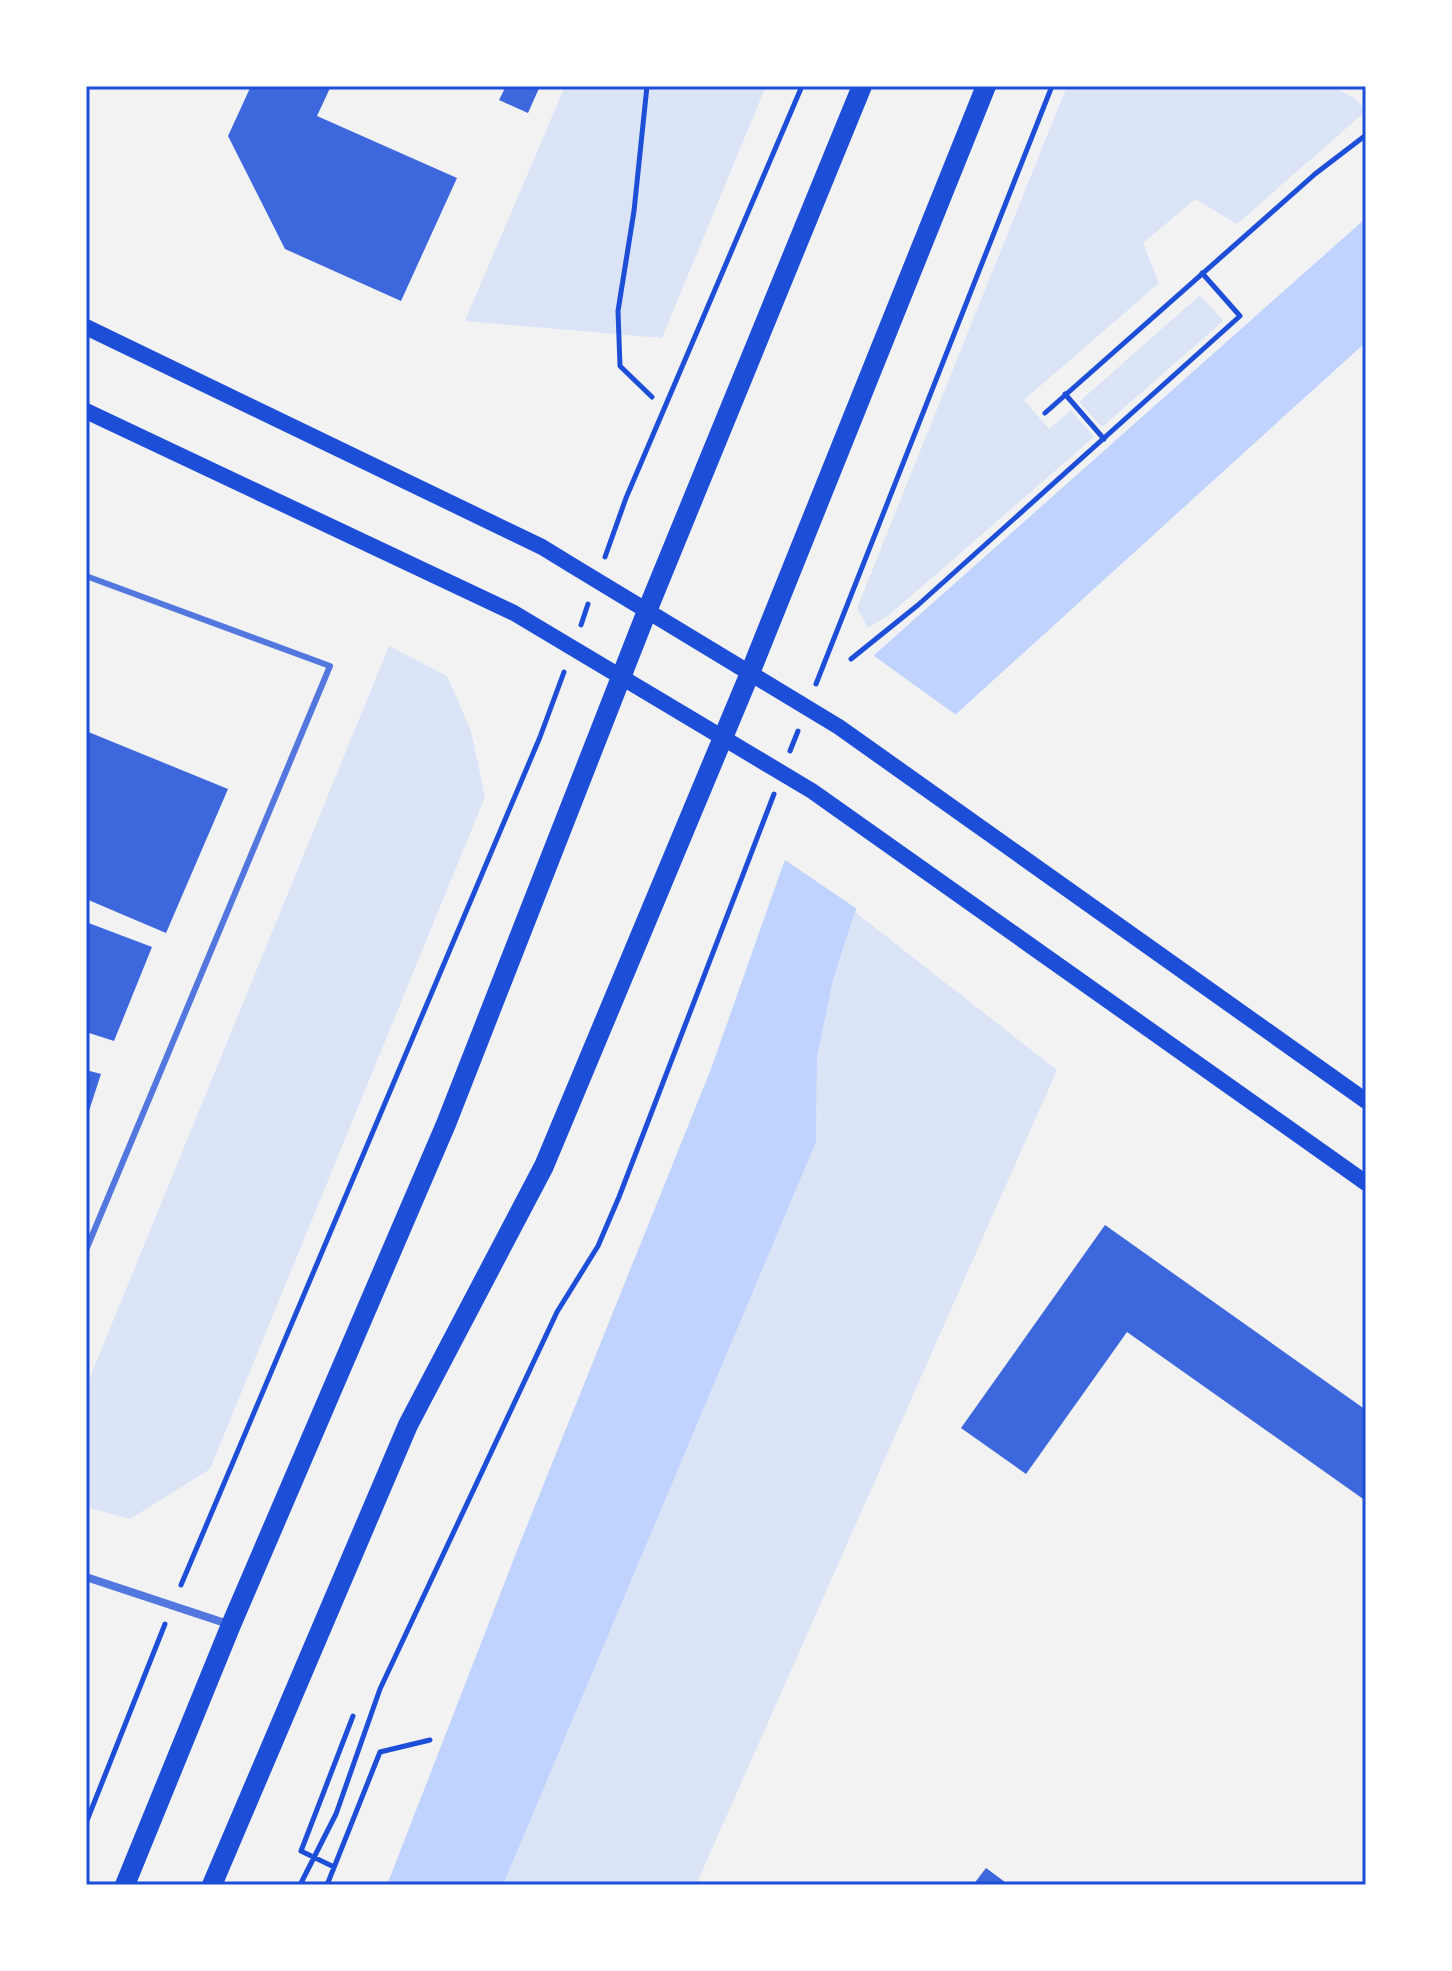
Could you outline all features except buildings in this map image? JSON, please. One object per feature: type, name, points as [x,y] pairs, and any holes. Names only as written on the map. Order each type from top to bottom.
[{"type":"main road","points":[[125,1885],[231,1625],[446,1124],[647,611],[862,86]]},
{"type":"main road","points":[[212,1885],[408,1425],[544,1166],[750,673],[986,86]]},
{"type":"main road","points":[[86,327],[542,547],[597,580],[839,727],[1366,1101]]},
{"type":"main road","points":[[86,411],[514,613],[782,772],[1049,956],[1366,1183]]},
{"type":"street","points":[[86,1577],[231,1625]]},
{"type":"lane","points":[[86,576],[330,666],[86,1250]]},
{"type":"path","points":[[647,86],[634,211],[618,311],[620,366],[652,397]]},
{"type":"path","points":[[86,1823],[172,1607],[540,737],[626,498],[802,86]]},
{"type":"path","points":[[300,1885],[336,1814],[380,1689],[557,1312],[598,1246],[614,1209],[1052,86]]},
{"type":"path","points":[[1045,413],[1315,174],[1366,135]]},
{"type":"path","points":[[851,659],[918,605],[1240,316],[1202,273]]},
{"type":"path","points":[[1065,394],[1104,439]]},
{"type":"path","points":[[334,1867],[301,1851],[353,1716]]},
{"type":"path","points":[[327,1885],[380,1752],[430,1740]]},
{"type":"shaded area","points":[[565,86],[766,86],[662,338],[465,321]]},
{"type":"shaded area","points":[[1067,86],[1332,86],[1356,99],[1366,111],[1237,224],[1195,199],[1143,243],[1159,283],[1024,400],[1049,429],[1071,410],[1094,437],[888,616],[868,628],[857,608]]},
{"type":"shaded area","points":[[1200,295],[1223,321],[1102,427],[1079,402]]},
{"type":"shaded area","points":[[389,646],[447,676],[471,731],[485,797],[210,1469],[130,1519],[86,1507],[86,1387]]},
{"type":"shaded area","points":[[855,912],[1057,1070],[696,1885],[503,1885],[816,1142],[817,1057],[833,980]]},
{"type":"water","points":[[1366,218],[1366,342],[955,715],[855,912],[833,980],[817,1057],[816,1142],[503,1885],[387,1885],[520,1543],[711,1069],[783,865],[873,656]]},
{"type":"pier","points":[[870,653],[959,717],[860,911],[782,858]]}]
